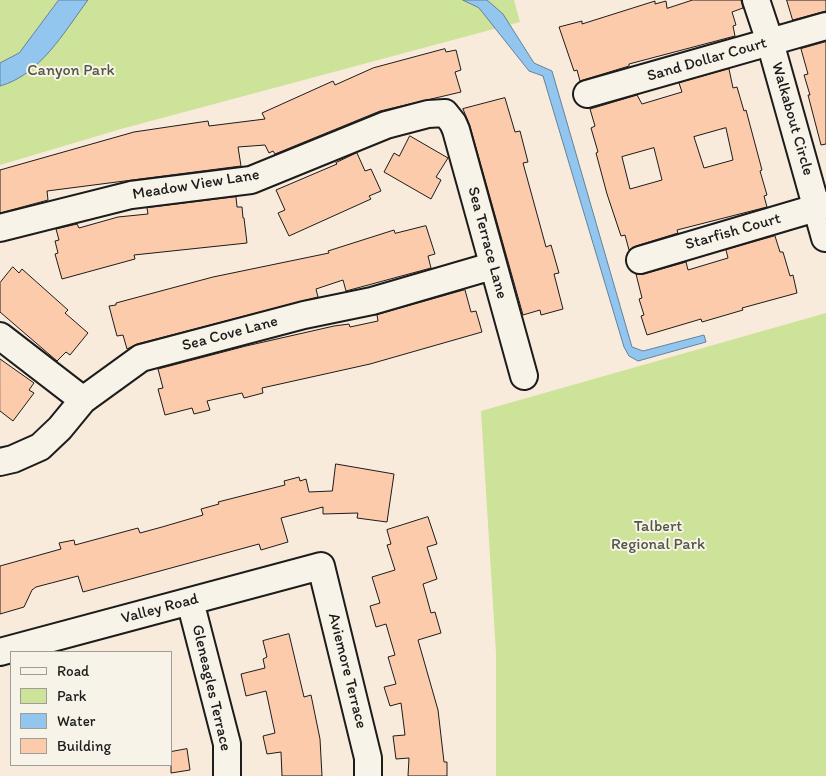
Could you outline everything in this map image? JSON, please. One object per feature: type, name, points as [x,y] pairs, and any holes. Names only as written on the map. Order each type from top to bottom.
[{"type":"street","name":"Walkabout Circle","points":[[756,0],[822,206],[825,238]]},
{"type":"street","name":"Sand Dollar Court","points":[[587,94],[826,26]]},
{"type":"street","name":"Meadow View Lane","points":[[0,228],[131,194],[251,180],[386,125],[428,114],[444,113]]},
{"type":"street","name":"Sea Terrace Lane","points":[[444,113],[454,122],[492,266],[524,376]]},
{"type":"street","name":"Starfish Court","points":[[640,260],[822,206]]},
{"type":"street","name":"Sea Cove Lane","points":[[0,462],[13,459],[40,447],[60,428],[83,400],[141,358],[304,315],[372,301],[492,266]]},
{"type":"street","points":[[0,336],[83,400]]},
{"type":"street","name":"Valley Road","points":[[0,652],[321,566]]},
{"type":"street","name":"Aviemore Terrace","points":[[321,566],[368,758],[368,776]]},
{"type":"street","name":"Gleneagles Terrace","points":[[190,601],[228,744],[227,776]]},
{"type":"green space","name":"Canyon Park","points":[[0,0],[514,0],[520,22],[121,129],[0,165]]},
{"type":"green space","name":"Talbert Regional Park","points":[[826,313],[826,776],[496,776],[496,653],[481,411]]},
{"type":"water","points":[[59,0],[88,0],[50,51],[39,62],[14,80],[0,86],[0,63],[19,53]]},
{"type":"water","points":[[463,0],[487,0],[503,14],[534,63],[552,71],[632,347],[643,351],[704,335],[706,342],[638,361],[629,356],[624,347],[543,76],[529,71],[479,8]]},
{"type":"building","points":[[693,0],[741,0],[743,8],[732,12],[736,25],[733,26],[735,36],[629,64],[629,66],[580,81],[577,70],[574,71],[559,27],[582,21],[582,24],[655,1],[655,4],[666,1],[667,8]]},
{"type":"building","points":[[787,0],[826,0],[826,11],[793,20]]},
{"type":"building","points":[[826,42],[826,144],[821,145],[808,95],[810,95],[804,75],[808,74],[801,49]]},
{"type":"building","points":[[445,49],[446,52],[456,50],[461,70],[455,72],[461,92],[380,111],[275,154],[273,151],[269,153],[265,145],[238,147],[241,166],[47,191],[48,200],[0,213],[0,170],[134,132],[208,121],[209,126],[265,119],[262,113],[333,81],[335,85],[373,68]]},
{"type":"building","points":[[729,69],[733,88],[737,87],[744,111],[746,110],[762,170],[760,171],[767,195],[764,196],[767,207],[677,230],[678,233],[629,250],[625,235],[621,236],[607,194],[591,128],[595,126],[590,109],[637,95],[642,104],[682,92],[679,83]],"holes":[[[726,128],[733,160],[704,168],[694,137]],[[654,148],[662,180],[630,189],[622,157]]]},
{"type":"building","points":[[505,98],[515,132],[520,131],[528,162],[523,163],[546,247],[551,245],[559,273],[554,274],[563,309],[541,315],[540,310],[523,315],[470,126],[463,109]]},
{"type":"building","points":[[410,136],[448,158],[436,177],[441,180],[431,199],[384,172],[394,153],[399,156]]},
{"type":"building","points":[[357,153],[365,171],[371,169],[381,191],[369,196],[371,199],[289,236],[278,213],[285,210],[276,190],[337,164]]},
{"type":"building","points":[[236,197],[237,207],[242,207],[247,243],[134,255],[135,259],[62,279],[55,254],[58,253],[55,241],[59,240],[56,229],[77,224],[79,228],[118,217],[148,214],[147,208]]},
{"type":"building","points":[[426,226],[435,254],[428,256],[431,268],[346,291],[343,280],[316,289],[318,297],[137,344],[127,349],[123,335],[117,336],[109,306],[116,305],[116,303],[213,277],[329,253],[328,251],[394,230],[395,233]]},
{"type":"building","points":[[775,236],[780,252],[783,252],[790,276],[793,275],[797,293],[742,308],[743,310],[702,322],[701,319],[647,335],[641,316],[644,315],[639,299],[642,298],[636,274],[644,274],[686,262],[688,270],[728,258],[726,250]]},
{"type":"building","points":[[13,267],[19,273],[22,269],[68,310],[65,313],[88,333],[70,355],[66,352],[57,361],[0,312],[0,283]]},
{"type":"building","points":[[465,290],[471,312],[476,311],[482,332],[370,364],[262,388],[263,393],[244,398],[242,393],[207,401],[210,410],[194,414],[192,408],[165,415],[158,389],[163,388],[158,369],[334,326],[349,324],[350,327],[378,321],[377,315]]},
{"type":"building","points":[[0,359],[34,383],[29,390],[34,393],[13,421],[0,411]]},
{"type":"building","points":[[336,464],[394,474],[387,522],[357,518],[358,513],[323,514],[323,507],[281,518],[288,542],[261,550],[259,544],[83,592],[78,576],[36,587],[32,590],[24,607],[0,614],[0,566],[61,549],[59,543],[74,540],[75,545],[138,528],[140,533],[203,515],[201,509],[219,504],[218,502],[285,485],[284,481],[299,477],[300,481],[306,479],[309,492],[332,491]]},
{"type":"building","points":[[428,517],[437,544],[427,547],[437,579],[423,584],[431,613],[435,612],[441,633],[418,640],[438,710],[444,762],[447,762],[447,776],[408,776],[409,758],[396,759],[393,736],[405,735],[401,703],[390,706],[384,687],[396,684],[388,657],[395,655],[386,624],[376,627],[370,606],[380,603],[372,577],[395,570],[387,545],[391,544],[387,530]]},
{"type":"building","points":[[289,634],[304,697],[311,695],[320,739],[322,776],[282,776],[281,752],[267,754],[263,736],[275,733],[266,691],[246,696],[241,674],[265,668],[263,659],[267,657],[263,641]]},
{"type":"building","points":[[187,749],[190,770],[171,773],[172,752]]}]
